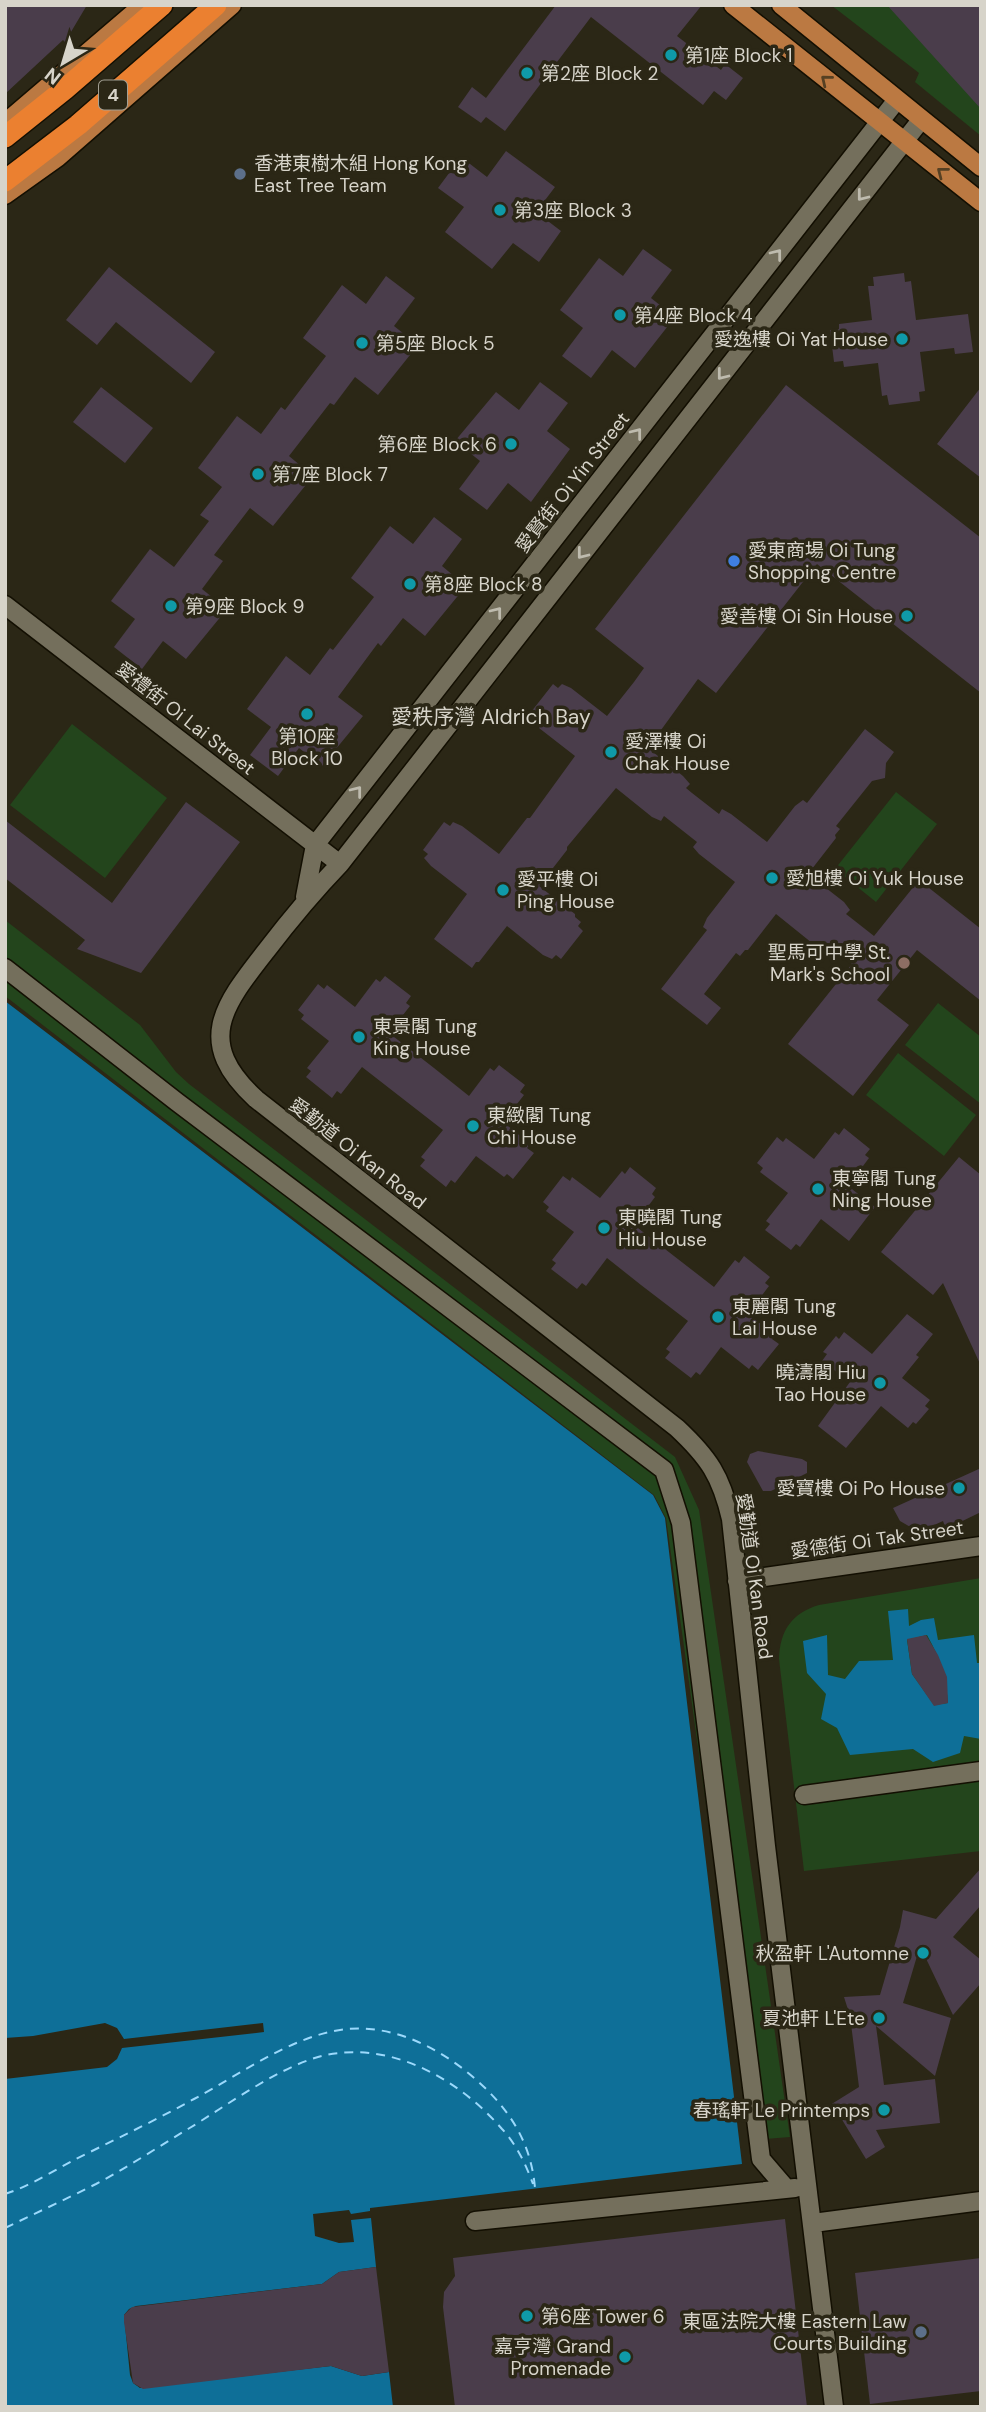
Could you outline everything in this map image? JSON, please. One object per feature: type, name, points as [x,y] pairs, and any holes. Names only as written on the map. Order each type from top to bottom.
[{"type":"highway","name":"4","points":[[5,137],[162,5]]},
{"type":"highway","name":"4","points":[[5,181],[78,125],[216,5]]},
{"type":"main road","points":[[5,122],[143,5]]},
{"type":"main road","points":[[5,195],[57,158],[232,5]]},
{"type":"main road","points":[[733,5],[981,202]]},
{"type":"main road","points":[[781,5],[981,167]]},
{"type":"street","name":"愛賢街 Oi Yin Street","points":[[315,845],[897,101]]},
{"type":"street","points":[[304,901],[340,864],[921,120]]},
{"type":"street","name":"愛禮街 Oi Lai Street","points":[[5,606],[340,864]]},
{"type":"street","points":[[304,901],[311,879],[315,845]]},
{"type":"street","name":"愛勤道 Oi Kan Road","points":[[304,901],[229,1000],[221,1024],[220,1038],[222,1051],[233,1076],[256,1099],[677,1428],[711,1465],[724,1489],[731,1519],[765,1832],[834,2407]]},
{"type":"street","points":[[5,968],[216,1132],[663,1470],[681,1523],[761,2160],[785,2187]]},
{"type":"street","name":"愛德街 Oi Tak Street","points":[[737,1581],[981,1545]]},
{"type":"street","points":[[804,1795],[981,1771]]},
{"type":"street","points":[[475,2221],[785,2187],[808,2189]]},
{"type":"street","points":[[813,2223],[981,2201]]},
{"type":"green space","points":[[831,5],[940,5],[981,57],[981,136],[915,82],[919,73]]},
{"type":"green space","points":[[72,724],[167,798],[105,878],[10,805]]},
{"type":"green space","points":[[896,792],[937,824],[876,902],[835,869]]},
{"type":"green space","points":[[5,920],[140,1025],[176,1072],[189,1084],[675,1457],[699,1510],[790,2137],[753,2140],[666,1518],[654,1495],[5,996]]},
{"type":"green space","points":[[938,1003],[981,1037],[981,1104],[905,1045]]},
{"type":"green space","points":[[898,1053],[976,1115],[944,1156],[866,1095]]},
{"type":"green space","points":[[981,1578],[981,1851],[804,1871],[779,1659],[782,1639],[789,1624],[802,1613],[819,1605]]},
{"type":"water","points":[[5,1001],[653,1495],[665,1518],[742,2164],[370,2208],[370,2211],[351,2214],[349,2210],[313,2214],[315,2236],[339,2243],[354,2242],[351,2220],[371,2218],[376,2267],[339,2272],[322,2284],[136,2306],[124,2315],[130,2375],[133,2383],[140,2388],[331,2366],[362,2376],[389,2372],[393,2407],[5,2407]]},
{"type":"water","points":[[908,1609],[909,1626],[934,1618],[938,1640],[974,1635],[977,1663],[981,1663],[981,1739],[964,1736],[960,1753],[933,1762],[913,1749],[850,1755],[837,1728],[821,1719],[826,1694],[807,1673],[803,1641],[827,1635],[828,1675],[845,1679],[859,1661],[893,1660],[888,1611]],"holes":[[[927,1635],[944,1676],[948,1703],[934,1705],[912,1674],[907,1640]]]},
{"type":"pier","points":[[105,2023],[117,2028],[124,2039],[263,2023],[264,2032],[122,2048],[117,2059],[107,2067],[5,2079],[5,2038],[33,2036]]},
{"type":"building","points":[[5,5],[87,5],[65,42],[63,40],[5,94]]},
{"type":"building","points":[[556,5],[702,5],[677,36],[721,70],[725,64],[743,78],[726,100],[714,91],[703,105],[591,17],[505,131],[486,117],[481,123],[458,107],[472,87],[486,98]]},
{"type":"building","points":[[887,5],[981,5],[981,109]]},
{"type":"building","name":"第3座 Block 3","points":[[506,151],[555,187],[536,212],[561,231],[539,262],[513,243],[492,269],[445,232],[464,207],[438,188],[461,157],[487,177]]},
{"type":"building","name":"第4座 Block 4","points":[[643,249],[672,270],[651,298],[675,317],[635,368],[612,350],[591,378],[562,356],[583,328],[560,310],[599,258],[623,276]]},
{"type":"building","points":[[109,267],[215,352],[191,383],[116,322],[97,345],[66,320]]},
{"type":"building","name":"愛逸樓 Oi Yat House","points":[[904,273],[905,282],[911,281],[916,320],[968,314],[973,352],[955,354],[954,348],[920,352],[925,391],[919,392],[920,401],[889,405],[887,395],[882,396],[878,363],[844,367],[843,361],[834,362],[830,330],[839,329],[839,324],[872,320],[868,286],[874,286],[873,277]]},
{"type":"building","points":[[386,276],[415,298],[394,326],[418,345],[378,395],[355,377],[334,405],[330,403],[289,456],[313,476],[273,526],[250,508],[214,555],[223,561],[202,589],[227,609],[186,659],[163,641],[142,669],[114,647],[135,619],[111,601],[150,549],[174,567],[209,521],[200,515],[222,487],[198,468],[237,416],[261,434],[281,407],[285,410],[326,356],[303,338],[342,285],[366,304]]},
{"type":"building","name":"第6座 Block 6","points":[[540,382],[568,403],[547,431],[570,449],[531,502],[508,483],[487,510],[459,489],[480,461],[455,441],[496,392],[519,410]]},
{"type":"building","points":[[786,385],[981,538],[981,693],[817,564],[716,693],[698,679],[648,748],[683,776],[690,784],[686,788],[692,793],[719,814],[722,809],[731,814],[767,842],[795,806],[803,800],[807,803],[865,729],[894,752],[886,763],[885,778],[872,781],[836,826],[840,829],[835,835],[836,838],[808,874],[844,902],[850,910],[846,914],[874,936],[919,880],[981,929],[981,1001],[917,950],[877,1000],[909,1025],[853,1096],[788,1044],[852,964],[825,942],[821,947],[812,943],[776,914],[748,950],[740,956],[736,953],[704,994],[721,1008],[707,1025],[661,989],[707,930],[703,927],[707,918],[735,882],[699,854],[693,847],[697,842],[664,816],[661,821],[652,817],[616,788],[539,886],[575,914],[581,922],[578,926],[583,931],[561,959],[556,955],[552,959],[543,955],[507,926],[472,968],[434,939],[467,894],[431,866],[424,858],[428,854],[423,850],[444,822],[450,826],[453,822],[499,854],[527,818],[530,818],[575,756],[539,728],[533,721],[536,716],[531,712],[553,684],[558,688],[562,684],[607,716],[634,682],[644,668],[595,629]]},
{"type":"building","points":[[101,387],[153,428],[125,463],[73,422]]},
{"type":"building","points":[[981,387],[981,478],[937,444]]},
{"type":"building","points":[[434,517],[462,539],[442,566],[466,586],[425,636],[403,618],[381,646],[378,643],[338,697],[363,716],[322,766],[299,748],[278,776],[250,755],[271,727],[247,709],[286,656],[310,675],[330,648],[333,650],[374,597],[351,578],[390,526],[413,544]]},
{"type":"building","points":[[186,802],[240,842],[141,973],[77,949],[85,940],[5,878],[5,820],[112,903]]},
{"type":"building","points":[[385,976],[411,996],[406,1003],[410,1006],[389,1033],[469,1096],[490,1068],[494,1071],[499,1065],[525,1085],[520,1092],[524,1095],[503,1122],[530,1144],[527,1148],[534,1153],[513,1179],[507,1174],[504,1177],[476,1156],[455,1183],[451,1180],[446,1187],[420,1166],[425,1160],[421,1157],[443,1130],[362,1067],[341,1094],[337,1091],[332,1098],[306,1077],[311,1071],[307,1068],[329,1041],[301,1019],[304,1015],[298,1010],[318,984],[324,989],[327,985],[355,1007],[376,979],[380,982]]},
{"type":"building","name":"東寧閣 Tung Ning House","points":[[844,1128],[870,1149],[865,1155],[869,1158],[848,1186],[875,1207],[849,1241],[821,1219],[800,1247],[796,1244],[791,1250],[765,1230],[770,1224],[766,1221],[788,1193],[760,1172],[763,1168],[757,1163],[777,1137],[783,1142],[786,1138],[814,1159],[835,1132],[839,1135]]},
{"type":"building","points":[[959,1157],[981,1175],[981,1366],[943,1283],[933,1295],[881,1252]]},
{"type":"building","points":[[630,1167],[656,1188],[652,1194],[655,1197],[634,1225],[714,1287],[735,1260],[739,1263],[744,1256],[770,1277],[765,1283],[769,1286],[748,1314],[775,1335],[772,1339],[779,1344],[758,1370],[752,1365],[749,1369],[721,1347],[700,1375],[696,1372],[691,1378],[665,1358],[670,1352],[666,1349],[688,1321],[607,1258],[586,1286],[582,1283],[577,1289],[551,1269],[556,1263],[552,1260],[574,1232],[546,1211],[549,1207],[543,1202],[563,1176],[570,1181],[572,1177],[600,1198],[622,1171],[625,1174]]},
{"type":"building","name":"曉濤閣 Hiu Tao House","points":[[907,1314],[933,1334],[902,1378],[930,1400],[925,1406],[929,1409],[916,1424],[913,1422],[908,1428],[881,1406],[846,1448],[818,1426],[850,1382],[822,1361],[827,1354],[823,1352],[836,1336],[839,1339],[844,1332],[872,1354]]},
{"type":"building","points":[[758,1451],[802,1459],[807,1462],[807,1473],[771,1491],[763,1491],[747,1462],[750,1454]]},
{"type":"building","name":"愛寶樓 Oi Po House","points":[[981,1468],[981,1512],[946,1529],[943,1521],[919,1532],[900,1521],[893,1508]]},
{"type":"building","points":[[926,1635],[947,1677],[948,1703],[934,1706],[912,1674],[907,1639]]},
{"type":"building","points":[[981,1868],[981,1905],[953,1937],[981,1960],[981,1983],[953,2015],[920,1946],[903,2003],[951,2018],[935,2076],[876,2026],[884,2085],[935,2079],[940,2123],[876,2130],[885,2147],[866,2159],[830,2105],[859,2087],[850,2016],[844,1997],[880,1995],[903,1910],[936,1919]]},
{"type":"building","name":"嘉亨灣 Grand Promenade","points":[[785,2219],[807,2407],[455,2407],[443,2307],[444,2292],[455,2276],[453,2258]]},
{"type":"building","name":"東區法院大樓 Eastern Law Courts Building","points":[[981,2258],[981,2391],[870,2404],[855,2273]]},
{"type":"building","points":[[376,2267],[389,2372],[362,2376],[331,2366],[143,2389],[133,2383],[124,2322],[124,2315],[132,2307],[322,2284],[339,2272]]},
{"type":"ferry route","points":[[5,2194],[32,2183],[194,2099],[300,2041],[346,2029],[383,2031],[411,2039],[450,2059],[473,2077],[497,2100],[516,2126],[529,2155],[535,2188]]},
{"type":"ferry route","points":[[5,2228],[85,2190],[285,2070],[318,2057],[344,2053],[370,2053],[395,2058],[443,2079],[484,2110],[507,2135],[520,2155],[533,2184]]},
{"type":"place","name":"第1座 Block 1","points":[[671,55]]},
{"type":"place","name":"第2座 Block 2","points":[[527,73]]},
{"type":"place","name":"香港東樹木組 Hong Kong East Tree Team","points":[[240,174]]},
{"type":"place","name":"第3座 Block 3","points":[[500,210]]},
{"type":"place","name":"第4座 Block 4","points":[[620,315]]},
{"type":"place","name":"愛逸樓 Oi Yat House","points":[[902,339]]},
{"type":"place","name":"第5座 Block 5","points":[[362,343]]},
{"type":"place","name":"第6座 Block 6","points":[[511,444]]},
{"type":"place","name":"第7座 Block 7","points":[[258,474]]},
{"type":"place","name":"愛東商場 Oi Tung Shopping Centre","points":[[734,561]]},
{"type":"place","name":"第8座 Block 8","points":[[410,584]]},
{"type":"place","name":"第9座 Block 9","points":[[171,606]]},
{"type":"place","name":"愛善樓 Oi Sin House","points":[[907,616]]},
{"type":"place","name":"第10座 Block 10","points":[[307,714]]},
{"type":"place","name":"愛澤樓 Oi Chak House","points":[[611,752]]},
{"type":"place","name":"愛旭樓 Oi Yuk House","points":[[772,878]]},
{"type":"place","name":"愛平樓 Oi Ping House","points":[[503,890]]},
{"type":"place","name":"聖馬可中學 St. Mark's School","points":[[904,963]]},
{"type":"place","name":"東景閣 Tung King House","points":[[359,1037]]},
{"type":"place","name":"東緻閣 Tung Chi House","points":[[473,1126]]},
{"type":"place","name":"東寧閣 Tung Ning House","points":[[818,1189]]},
{"type":"place","name":"東曉閣 Tung Hiu House","points":[[604,1228]]},
{"type":"place","name":"東麗閣 Tung Lai House","points":[[718,1317]]},
{"type":"place","name":"曉濤閣 Hiu Tao House","points":[[880,1383]]},
{"type":"place","name":"愛寶樓 Oi Po House","points":[[959,1488]]},
{"type":"place","name":"秋盈軒 L'Automne","points":[[923,1953]]},
{"type":"place","name":"夏池軒 L'Ete","points":[[879,2018]]},
{"type":"place","name":"春瑤軒 Le Printemps","points":[[884,2110]]},
{"type":"place","name":"第6座 Tower 6","points":[[527,2316]]},
{"type":"place","name":"東區法院大樓 Eastern Law Courts Building","points":[[921,2332]]},
{"type":"place","name":"嘉亨灣 Grand Promenade","points":[[625,2357]]},
{"type":"district","name":"愛秩序灣 Aldrich Bay","points":[[491,717]]}]
